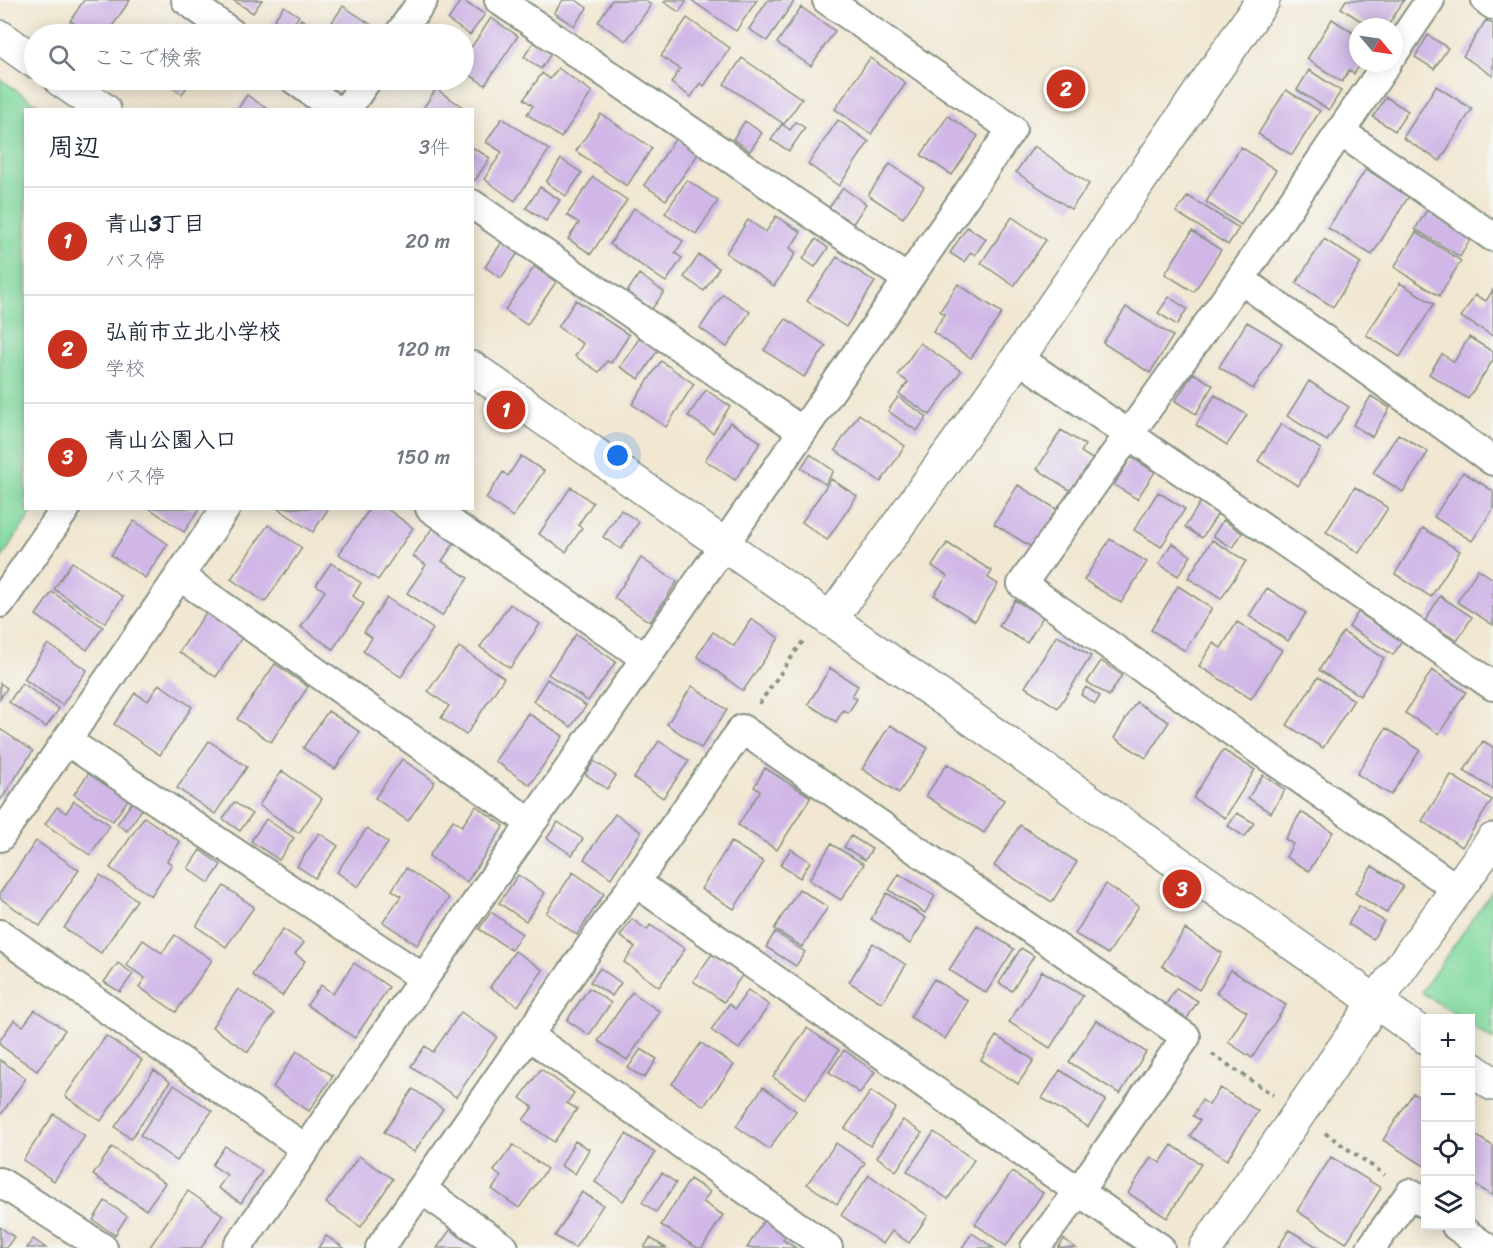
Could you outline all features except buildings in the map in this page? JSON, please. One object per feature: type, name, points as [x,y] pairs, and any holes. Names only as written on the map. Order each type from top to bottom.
[{"type":"street","points":[[186,0],[219,24]]},
{"type":"street","points":[[406,24],[423,0]]},
{"type":"street","points":[[499,0],[907,279]]},
{"type":"street","points":[[237,1248],[1012,129],[827,0]]},
{"type":"street","points":[[819,627],[1018,358],[1263,0]]},
{"type":"street","points":[[1403,40],[1430,0]]},
{"type":"street","points":[[1486,0],[1493,5]]},
{"type":"street","points":[[0,37],[24,54]]},
{"type":"street","points":[[1381,72],[1130,435],[1022,584],[1457,889]]},
{"type":"street","points":[[75,90],[101,108]]},
{"type":"street","points":[[309,90],[333,108]]},
{"type":"street","points":[[347,108],[360,90]]},
{"type":"street","points":[[1341,132],[1493,237]]},
{"type":"street","points":[[474,205],[802,431]]},
{"type":"street","points":[[1239,279],[1493,461]]},
{"type":"street","points":[[1018,358],[1493,686]]},
{"type":"street","points":[[474,369],[723,544],[819,627],[1421,1034]]},
{"type":"street","points":[[0,603],[65,510]]},
{"type":"street","points":[[0,837],[182,577],[225,510]]},
{"type":"street","points":[[433,510],[645,658]]},
{"type":"street","points":[[182,577],[531,823]]},
{"type":"street","points":[[380,1248],[741,729],[1186,1037],[1079,1191],[1035,1248]]},
{"type":"street","points":[[67,741],[423,978]]},
{"type":"street","points":[[1206,1248],[1375,1002],[1493,840]]},
{"type":"street","points":[[635,882],[1160,1248]]},
{"type":"street","points":[[0,934],[306,1149]]},
{"type":"street","points":[[528,1035],[828,1248]]},
{"type":"street","points":[[1475,1071],[1493,1084]]},
{"type":"street","points":[[0,1182],[103,1248]]},
{"type":"street","points":[[420,1189],[504,1248]]},
{"type":"street","points":[[1371,1248],[1418,1198]]},
{"type":"street","points":[[1462,1230],[1487,1248]]},
{"type":"path","points":[[741,729],[819,627]]},
{"type":"path","points":[[1186,1037],[1282,1101]]},
{"type":"path","points":[[1318,1129],[1418,1198]]},
{"type":"green space","points":[[0,79],[43,108],[24,108],[24,510],[33,510],[0,560]]},
{"type":"green space","points":[[1493,890],[1493,1040],[1475,1028],[1475,1014],[1455,1014],[1421,992]]},
{"type":"place","name":"弘前市立北小学校","points":[[1066,89]]},
{"type":"place","name":"青山3丁目","points":[[506,410]]},
{"type":"place","name":"青山公園入口","points":[[1182,889]]}]
